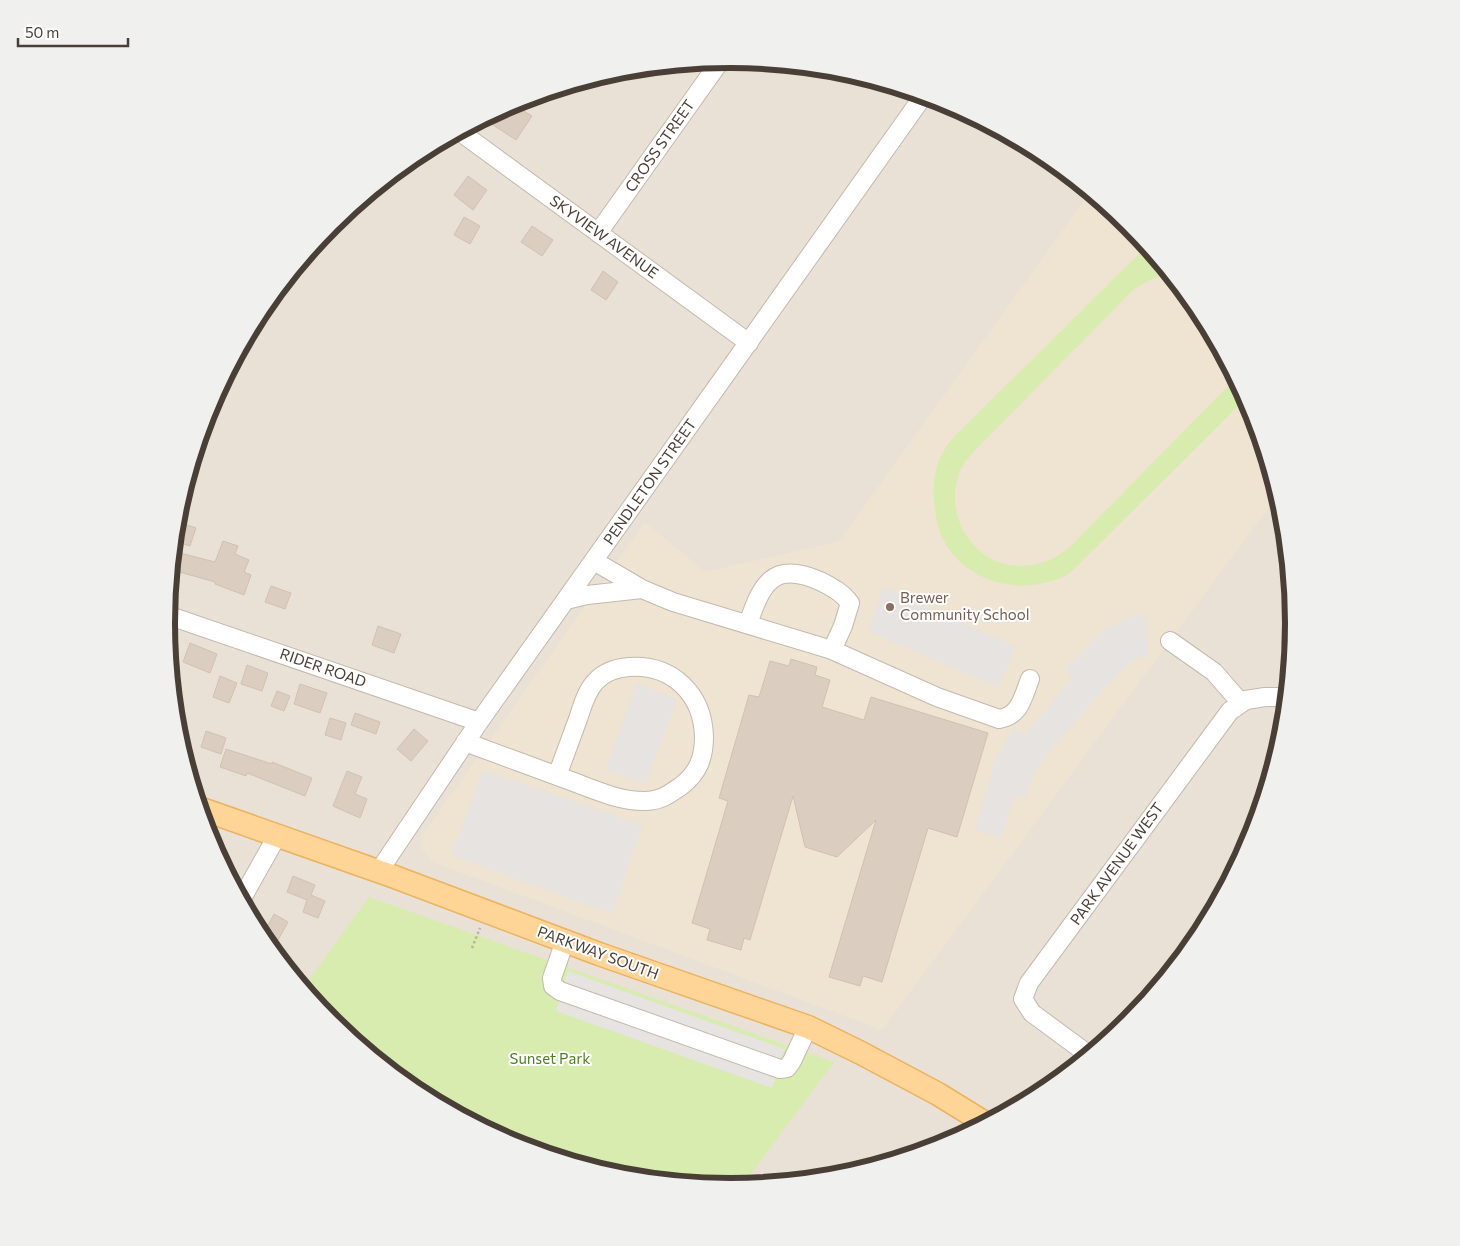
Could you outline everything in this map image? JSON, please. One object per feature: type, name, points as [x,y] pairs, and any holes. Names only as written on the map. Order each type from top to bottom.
[{"type":"main road","name":"PARKWAY SOUTH","points":[[207,811],[808,1027],[938,1094],[978,1120]]},
{"type":"street","name":"CROSS STREET","points":[[598,233],[715,68]]},
{"type":"street","name":"PENDLETON STREET","points":[[379,871],[479,722],[920,101]]},
{"type":"street","name":"SKYVIEW AVENUE","points":[[465,135],[749,343]]},
{"type":"street","points":[[594,561],[642,589],[673,602],[832,650],[939,698],[999,719],[1013,715],[1019,707],[1030,680]]},
{"type":"street","points":[[748,624],[757,601],[767,584],[782,573],[792,572],[817,580],[837,590],[850,603],[843,626],[832,650]]},
{"type":"street","points":[[566,600],[587,595],[642,589]]},
{"type":"street","name":"RIDER ROAD","points":[[175,618],[479,722]]},
{"type":"street","points":[[1170,641],[1214,672],[1241,703]]},
{"type":"street","points":[[465,742],[611,796],[644,801],[661,799],[691,778],[698,770],[704,741],[704,726],[700,710],[692,695],[678,680],[654,668],[622,667],[606,672],[594,683],[586,696],[557,776]]},
{"type":"street","name":"PARK AVENUE WEST","points":[[1084,1051],[1032,1013],[1023,999],[1029,983],[1230,711],[1246,700],[1265,696],[1281,697]]},
{"type":"street","points":[[245,893],[277,836]]},
{"type":"street","points":[[565,941],[552,978],[553,986],[560,991],[780,1069],[787,1068],[792,1061],[808,1027]]},
{"type":"path","points":[[472,948],[480,927]]},
{"type":"shaded area","points":[[730,68],[803,72],[874,86],[943,110],[976,125],[1039,161],[1068,182],[1123,230],[1148,257],[1192,314],[1211,345],[1243,410],[1256,444],[1267,479],[1281,550],[1286,623],[1284,659],[1281,696],[1267,767],[1243,836],[1228,869],[1192,932],[1171,961],[1123,1016],[1096,1041],[1039,1085],[1008,1104],[943,1136],[909,1149],[874,1160],[803,1174],[730,1178],[694,1177],[657,1174],[586,1160],[517,1136],[484,1121],[421,1085],[392,1064],[337,1016],[312,989],[268,932],[249,901],[217,836],[204,802],[193,767],[179,696],[175,623],[176,587],[179,550],[193,479],[217,410],[232,377],[268,314],[289,285],[337,230],[364,205],[421,161],[452,142],[517,110],[586,86],[657,72]]},
{"type":"shaded area","name":"Brewer Community School","points":[[1086,197],[1123,230],[1148,257],[1192,314],[1211,345],[1243,410],[1256,444],[1272,503],[882,1030],[432,862],[422,849],[422,835],[645,522],[706,572],[839,541]]},
{"type":"shaded area","points":[[883,587],[1016,647],[997,687],[868,631]]},
{"type":"shaded area","points":[[1145,615],[1149,657],[1132,660],[1062,736],[1033,775],[1025,798],[1016,795],[1001,837],[975,830],[995,760],[1014,728],[1025,735],[1072,676],[1064,670],[1102,632],[1124,619]]},
{"type":"shaded area","points":[[637,683],[677,700],[645,784],[606,769]]},
{"type":"shaded area","points":[[483,770],[642,825],[612,914],[451,855]]},
{"type":"shaded area","points":[[568,971],[784,1049],[772,1088],[556,1011]]},
{"type":"green space","points":[[1142,251],[1163,275],[1133,290],[975,450],[964,464],[956,486],[955,502],[958,519],[965,534],[975,547],[988,557],[1004,564],[1028,566],[1052,559],[1068,549],[1231,383],[1240,404],[1070,573],[1053,581],[1035,585],[1016,585],[998,582],[981,576],[952,553],[942,537],[934,500],[935,474],[944,450],[955,436]]},
{"type":"green space","name":"Sunset Park","points":[[369,897],[834,1062],[748,1177],[694,1177],[657,1174],[586,1160],[551,1149],[484,1121],[452,1104],[421,1085],[364,1041],[337,1016],[307,983]]},
{"type":"building","points":[[520,109],[532,116],[516,140],[490,123],[512,112],[515,114]]},
{"type":"building","points":[[468,176],[487,190],[473,210],[454,195]]},
{"type":"building","points":[[464,217],[480,226],[470,244],[454,235]]},
{"type":"building","points":[[532,226],[553,240],[542,256],[521,242]]},
{"type":"building","points":[[603,271],[618,282],[606,300],[591,290]]},
{"type":"building","points":[[184,524],[196,528],[190,546],[180,543]]},
{"type":"building","points":[[223,541],[238,546],[235,554],[249,560],[244,572],[251,575],[244,595],[215,584],[215,582],[177,571],[180,553],[215,562]]},
{"type":"building","points":[[271,586],[291,593],[285,609],[265,602]]},
{"type":"building","points":[[378,626],[401,634],[394,653],[372,645]]},
{"type":"building","points":[[190,643],[217,654],[210,673],[183,662]]},
{"type":"building","points":[[791,659],[817,667],[815,675],[830,680],[822,707],[864,720],[871,697],[988,733],[957,837],[928,828],[882,982],[863,976],[860,986],[829,977],[876,820],[837,857],[805,847],[793,796],[750,940],[744,938],[741,950],[707,940],[710,929],[692,923],[728,801],[719,798],[749,695],[759,697],[770,661],[789,666]]},
{"type":"building","points":[[247,665],[268,673],[262,691],[241,684]]},
{"type":"building","points":[[220,676],[237,683],[229,703],[213,697]]},
{"type":"building","points":[[300,684],[327,693],[320,713],[294,704]]},
{"type":"building","points":[[277,691],[290,696],[284,711],[271,706]]},
{"type":"building","points":[[355,713],[380,722],[376,734],[351,725]]},
{"type":"building","points":[[330,718],[346,723],[341,740],[325,735]]},
{"type":"building","points":[[414,729],[428,741],[411,761],[397,749]]},
{"type":"building","points":[[206,731],[226,738],[221,754],[201,747]]},
{"type":"building","points":[[226,749],[272,764],[272,762],[312,778],[305,796],[247,773],[246,776],[220,767]]},
{"type":"building","points":[[347,771],[362,777],[355,794],[367,799],[360,818],[333,806]]},
{"type":"building","points":[[293,876],[315,885],[311,895],[325,901],[318,918],[303,912],[307,900],[287,892]]},
{"type":"building","points":[[274,914],[288,922],[278,940],[271,937],[266,929]]},
{"type":"place","name":"Brewer Community School","points":[[890,607]]}]
